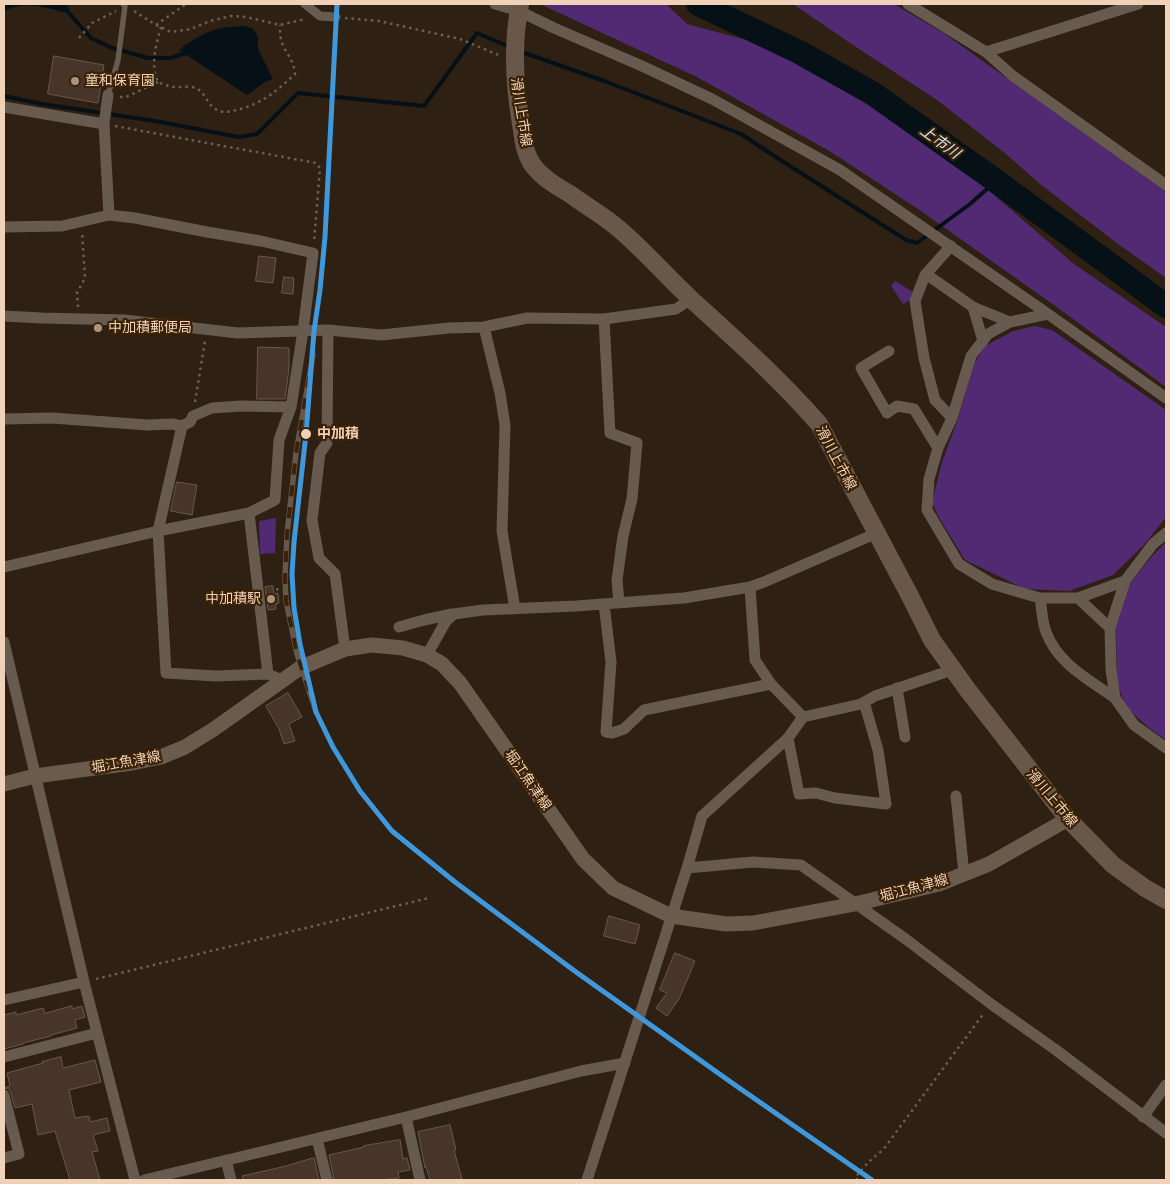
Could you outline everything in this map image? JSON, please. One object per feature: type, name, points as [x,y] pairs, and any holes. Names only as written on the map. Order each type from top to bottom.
[{"type":"main road","name":"滑川上市線","points":[[520,8],[514,61],[524,144],[532,163],[548,180],[620,230],[691,299],[747,349],[799,401],[819,424],[932,640],[952,670],[1068,819],[1113,865],[1144,888],[1166,900]]},
{"type":"main road","name":"堀江魚津線","points":[[4,784],[35,776],[132,763],[161,757],[185,747],[206,733],[275,677],[345,649],[372,645],[403,648],[427,654],[442,664],[460,683],[583,859],[613,888],[671,916],[726,924],[753,923],[855,904],[939,884],[989,864],[1068,819]]},
{"type":"street","points":[[305,4],[320,16],[336,17]]},
{"type":"street","points":[[495,4],[520,8],[554,28],[642,66],[720,103],[840,170],[1166,398]]},
{"type":"street","points":[[908,4],[986,52],[1013,76],[1166,185]]},
{"type":"street","points":[[986,52],[1138,4]]},
{"type":"street","points":[[108,95],[104,124],[109,215]]},
{"type":"street","points":[[4,107],[104,124]]},
{"type":"street","points":[[4,228],[62,226],[109,215],[262,241],[312,253],[303,331],[291,407],[279,440],[274,500],[249,513],[158,531],[4,567]]},
{"type":"street","points":[[951,246],[926,274],[915,301],[924,358],[935,400],[952,418]]},
{"type":"street","points":[[926,274],[973,307],[1010,322]]},
{"type":"street","points":[[4,316],[124,320],[238,332],[328,330],[381,335],[449,328],[484,327],[527,318],[604,319],[676,309],[691,299]]},
{"type":"street","points":[[973,307],[983,341]]},
{"type":"street","points":[[1048,314],[1010,322],[988,334],[971,356],[952,418],[938,448],[929,479],[927,510],[959,564],[992,584],[1040,598],[1078,598],[1125,581]]},
{"type":"street","points":[[604,319],[610,433],[637,442],[632,499],[623,536],[617,580],[619,603]]},
{"type":"street","points":[[484,327],[500,393],[505,425],[502,531],[515,609]]},
{"type":"street","points":[[328,330],[327,443],[320,453],[312,520],[319,558],[335,574],[345,649]]},
{"type":"street","points":[[889,351],[861,368],[888,413],[897,406],[914,409],[938,448]]},
{"type":"street","points":[[4,419],[52,418],[182,426],[190,422],[193,416],[212,408],[241,406],[291,407]]},
{"type":"street","points":[[182,426],[158,531],[166,673],[275,677],[249,513]]},
{"type":"street","points":[[399,627],[424,620],[483,610],[684,598],[750,587],[877,533]]},
{"type":"street","points":[[1115,698],[1111,669],[1110,628],[1125,581],[1153,544],[1166,533]]},
{"type":"street","points":[[750,587],[755,660],[771,684],[802,717]]},
{"type":"street","points":[[1040,598],[1045,630],[1053,649],[1067,665],[1115,698],[1134,724],[1166,748]]},
{"type":"street","points":[[1078,598],[1110,628]]},
{"type":"street","points":[[604,604],[611,662],[606,732],[612,733],[624,729],[644,710],[771,684]]},
{"type":"street","points":[[427,654],[446,621],[454,614]]},
{"type":"street","points":[[4,642],[84,982],[135,1180]]},
{"type":"street","points":[[587,1180],[702,816],[788,738],[802,717],[861,704],[896,688],[952,670]]},
{"type":"street","points":[[896,688],[905,737]]},
{"type":"street","points":[[788,738],[799,794],[816,793],[836,798],[886,804],[878,750],[864,702]]},
{"type":"street","points":[[956,796],[964,874]]},
{"type":"street","points":[[687,868],[753,862],[800,865],[907,940],[1166,1133]]},
{"type":"street","points":[[4,1000],[84,982]]},
{"type":"street","points":[[4,1056],[97,1033]]},
{"type":"street","points":[[144,1180],[406,1117],[581,1070],[625,1063]]},
{"type":"street","points":[[1143,1116],[1166,1085]]},
{"type":"street","points":[[4,1095],[19,1154],[4,1158]]},
{"type":"street","points":[[406,1117],[420,1180]]},
{"type":"street","points":[[317,1139],[326,1180]]},
{"type":"street","points":[[226,1160],[231,1180]]},
{"type":"lane","points":[[108,95],[118,60],[124,5]]},
{"type":"path","points":[[156,25],[186,4]]},
{"type":"path","points":[[79,38],[92,23],[124,5],[171,32],[192,29],[210,21],[231,16],[246,17],[280,25],[320,16]]},
{"type":"path","points":[[336,17],[379,21],[460,39],[514,61]]},
{"type":"path","points":[[108,95],[126,97],[158,82],[176,87],[197,88],[217,110],[225,112],[254,106],[277,91],[295,74],[292,61],[281,41],[280,25]]},
{"type":"path","points":[[158,82],[154,74],[155,46],[161,27]]},
{"type":"path","points":[[104,124],[316,163],[320,168],[312,253]]},
{"type":"path","points":[[78,319],[78,293],[85,278],[81,221]]},
{"type":"path","points":[[193,416],[207,329]]},
{"type":"path","points":[[277,588],[278,593]]},
{"type":"path","points":[[84,982],[429,898]]},
{"type":"path","points":[[858,1180],[856,1178],[864,1167],[883,1150],[991,1004]]},
{"type":"shaded area","points":[[4,4],[68,4],[70,14],[37,6],[21,6],[4,11]]},
{"type":"shaded area","points":[[540,4],[666,4],[687,24],[739,38],[817,53],[917,136],[966,171],[1074,264],[1166,327],[1166,387],[921,211],[831,152],[697,77]]},
{"type":"shaded area","points":[[793,4],[894,4],[945,34],[1166,192],[1166,278],[1040,184],[1006,154],[937,100]]},
{"type":"shaded area","points":[[243,26],[252,28],[258,37],[258,49],[273,79],[265,82],[247,95],[179,50],[194,39],[210,31],[225,27]]},
{"type":"shaded area","points":[[895,281],[913,292],[910,300],[903,304],[891,286]]},
{"type":"shaded area","points":[[1035,326],[1052,330],[1166,410],[1166,517],[1144,545],[1113,575],[1069,591],[1025,589],[965,560],[938,516],[932,502],[942,462],[958,419],[974,364],[985,346],[1013,331]]},
{"type":"shaded area","points":[[276,518],[275,553],[260,554],[259,521]]},
{"type":"shaded area","points":[[1166,542],[1166,740],[1149,728],[1126,707],[1117,684],[1116,626],[1129,585]]},
{"type":"building","points":[[54,56],[104,65],[98,103],[48,94]]},
{"type":"building","points":[[259,256],[276,258],[273,283],[256,281]]},
{"type":"building","points":[[284,277],[294,278],[293,294],[282,293]]},
{"type":"building","points":[[258,347],[289,348],[289,369],[285,399],[257,399]]},
{"type":"building","points":[[177,482],[197,485],[192,515],[171,511]]},
{"type":"building","name":"中加積駅","points":[[273,586],[274,594],[278,593],[279,603],[276,604],[276,609],[268,610],[265,587]]},
{"type":"building","points":[[288,693],[302,717],[289,724],[295,741],[284,744],[279,729],[266,706]]},
{"type":"building","points":[[609,916],[640,925],[635,944],[604,936]]},
{"type":"building","points":[[675,953],[695,961],[679,999],[667,1016],[656,1008],[667,993],[660,990]]},
{"type":"building","points":[[72,1006],[72,1009],[82,1006],[85,1017],[75,1020],[77,1028],[4,1049],[4,1015],[16,1012],[16,1015],[43,1008],[45,1013]]},
{"type":"building","points":[[61,1057],[63,1068],[95,1060],[101,1082],[69,1090],[75,1118],[89,1116],[90,1122],[107,1118],[110,1131],[93,1135],[98,1151],[92,1152],[100,1180],[70,1180],[55,1131],[38,1135],[32,1104],[15,1108],[9,1089],[4,1088],[10,1086],[7,1073]]},
{"type":"building","points":[[450,1125],[456,1150],[454,1150],[462,1179],[430,1180],[425,1168],[418,1132]]},
{"type":"building","points":[[400,1140],[403,1159],[407,1158],[410,1170],[398,1172],[399,1178],[334,1180],[329,1155],[364,1146]]},
{"type":"building","points":[[314,1158],[319,1180],[243,1180],[242,1176]]},
{"type":"waterway","name":"上市川","points":[[698,4],[799,52],[872,93],[1166,306]]},
{"type":"waterway","points":[[68,12],[91,38],[112,48],[148,58],[170,58],[189,52]]},
{"type":"waterway","points":[[4,96],[239,137],[257,134],[298,93],[424,106],[477,33],[510,47]]},
{"type":"waterway","points":[[519,51],[607,82],[741,134],[906,240],[917,243],[970,204],[996,181]]},
{"type":"railway","points":[[313,355],[296,453],[287,534],[285,578],[286,601],[297,654],[316,712]]},
{"type":"transit line","points":[[337,4],[325,237],[314,331],[292,574],[294,608],[300,644],[316,712],[333,747],[360,791],[392,831],[455,882],[576,972],[872,1180]]},
{"type":"place","name":"童和保育園","points":[[75,81]]},
{"type":"place","name":"中加積郵便局","points":[[98,328]]},
{"type":"place","name":"中加積","points":[[306,434]]},
{"type":"place","name":"中加積駅","points":[[271,599]]}]
